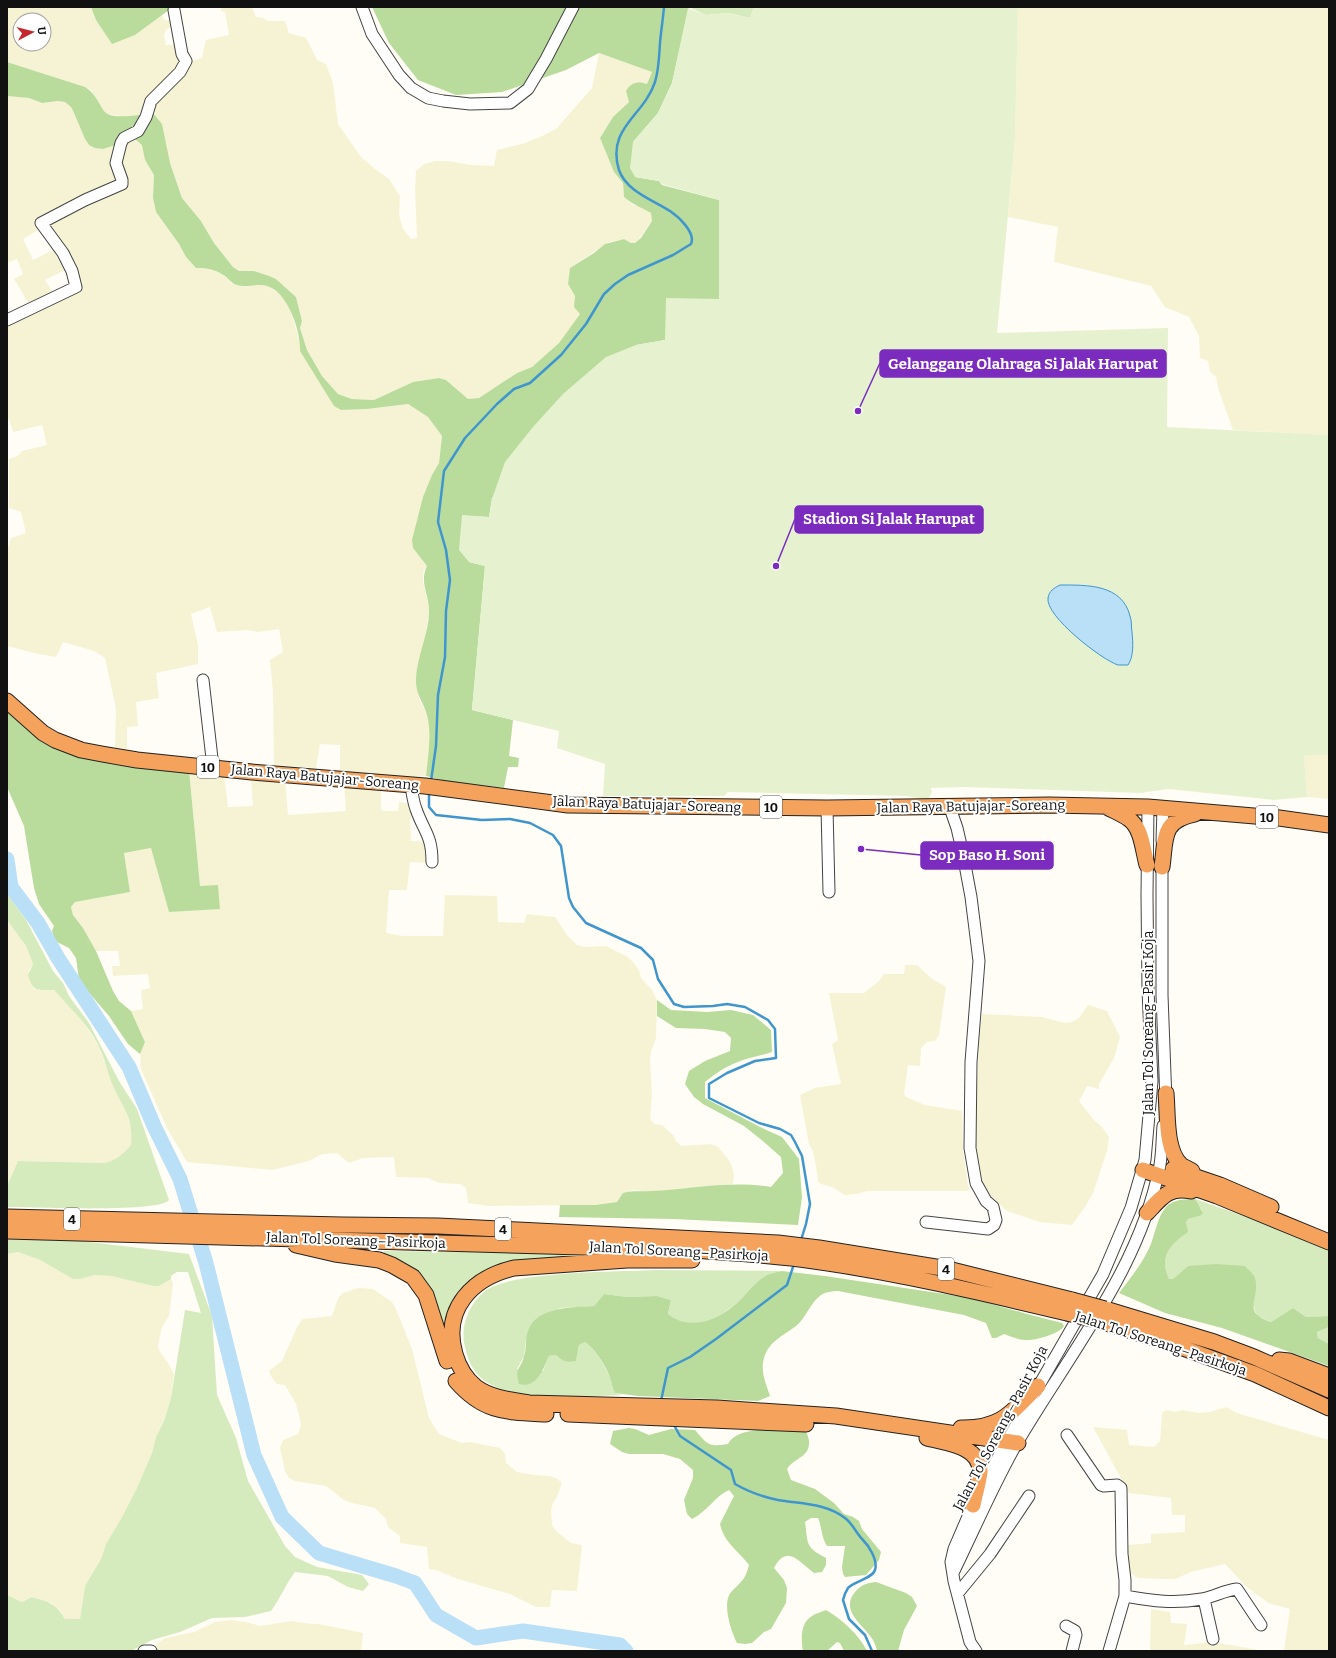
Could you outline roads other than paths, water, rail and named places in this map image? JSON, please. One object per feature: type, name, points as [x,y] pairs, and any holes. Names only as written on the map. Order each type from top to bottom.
[{"type":"highway","name":"Jalan Raya Batujajar-Soreang","points":[[7,701],[43,732],[60,742],[81,750],[137,760],[294,776],[426,786],[568,805],[827,808],[949,805],[1155,807],[1329,824]]},
{"type":"highway","points":[[1104,806],[1130,819],[1135,824],[1139,833],[1147,865]]},
{"type":"highway","points":[[1162,867],[1166,836],[1172,822],[1181,817],[1205,812]]},
{"type":"highway","points":[[1166,1093],[1170,1147],[1172,1153],[1182,1166],[1218,1191],[1329,1242]]},
{"type":"highway","points":[[1151,1167],[1329,1232]]},
{"type":"highway","points":[[1146,1213],[1163,1196],[1174,1190],[1218,1191]]},
{"type":"highway","name":"Jalan Tol Soreang–Pasirkoja","points":[[7,1217],[136,1228]]},
{"type":"highway","name":"Jalan Tol Soreang–Pasirkoja","points":[[7,1231],[136,1228],[229,1230],[438,1226],[776,1254]]},
{"type":"highway","name":"Jalan Tol Soreang–Pasirkoja","points":[[229,1230],[260,1237],[693,1250],[815,1256],[944,1284],[1069,1306],[1214,1342],[1254,1357],[1329,1390]]},
{"type":"highway","points":[[260,1237],[335,1254],[379,1260],[392,1265],[413,1277],[426,1295],[447,1362],[456,1381],[475,1400],[489,1407],[516,1413],[644,1411]]},
{"type":"highway","points":[[776,1254],[627,1260],[514,1268],[499,1272],[478,1283],[462,1300],[456,1310],[451,1336],[460,1369],[476,1387],[490,1394],[508,1400],[528,1403],[691,1413],[836,1416],[896,1425],[1010,1446]]},
{"type":"highway","name":"Jalan Tol Soreang–Pasirkoja","points":[[1103,1315],[1169,1343],[1255,1374],[1329,1408]]},
{"type":"highway","points":[[1254,1357],[1289,1361],[1329,1376]]},
{"type":"highway","points":[[896,1425],[979,1428],[994,1424],[1012,1412],[1038,1386]]},
{"type":"highway","points":[[691,1413],[835,1425],[1010,1446]]},
{"type":"highway","points":[[923,1436],[965,1449],[972,1453],[977,1459],[980,1465],[980,1473],[973,1505]]},
{"type":"street","points":[[362,7],[372,34],[399,75],[411,88],[428,98],[470,104],[510,103],[528,89],[546,59],[573,7]]},
{"type":"street","points":[[7,320],[75,288],[76,285],[72,271],[63,253],[41,225],[41,222],[85,200],[122,184],[116,163],[116,158],[121,143],[124,138],[138,131],[146,117],[151,101],[180,72],[186,61],[182,54],[174,10]]},
{"type":"street","points":[[203,680],[213,767]]},
{"type":"street","points":[[426,786],[416,809],[428,832],[432,844],[432,862]]},
{"type":"street","points":[[926,1222],[988,1229],[996,1220],[993,1207],[986,1201],[976,1183],[970,1148],[971,1062],[980,961],[974,910],[965,861],[957,828],[949,805]]},
{"type":"street","name":"Jalan Tol Soreang–Pasir Koja","points":[[953,1574],[1038,1386],[1103,1274],[1151,1167],[1152,1081],[1148,990],[1147,865],[1155,807]]},
{"type":"street","name":"Jalan Tol Soreang–Pasir Koja","points":[[953,1574],[951,1562],[954,1549],[973,1505],[1104,1302],[1136,1240],[1146,1213],[1151,1167],[1166,1093],[1162,995],[1162,867],[1155,807]]},
{"type":"street","points":[[827,808],[829,892]]},
{"type":"street","points":[[1067,1435],[1101,1484],[1104,1486],[1117,1485],[1121,1488],[1122,1554],[1125,1596],[1109,1651]]},
{"type":"street","points":[[958,1593],[990,1554],[1029,1496]]},
{"type":"street","points":[[953,1574],[970,1642],[976,1651]]},
{"type":"street","points":[[1125,1596],[1153,1601],[1177,1602],[1204,1599],[1238,1589],[1261,1625]]},
{"type":"street","points":[[1204,1599],[1213,1639]]},
{"type":"street","points":[[1066,1626],[1076,1631],[1072,1651]]},
{"type":"street","points":[[144,1651],[151,1651]]},
{"type":"water","points":[[1060,585],[1081,585],[1102,588],[1111,592],[1126,605],[1131,620],[1133,641],[1133,649],[1128,665],[1118,665],[1100,655],[1076,636],[1055,615],[1049,606],[1048,598],[1049,593]]},
{"type":"waterway","points":[[431,781],[436,746],[438,695],[445,657],[446,611],[450,580],[446,550],[438,522],[444,471],[465,438],[497,404],[514,389],[530,383],[561,355],[586,324],[604,294],[628,275],[673,255],[691,244],[692,240],[689,230],[678,217],[628,184],[619,170],[616,156],[618,143],[622,133],[650,94],[655,82],[658,68],[664,7]]},
{"type":"waterway","points":[[429,792],[429,807],[436,815],[482,820],[510,819],[530,823],[553,835],[561,846],[569,898],[573,907],[586,923],[641,948],[653,960],[658,979],[674,1004],[684,1007],[727,1004],[745,1007],[768,1020],[775,1029],[776,1058],[755,1061],[727,1073],[709,1084],[709,1098],[759,1123],[780,1129],[791,1135],[802,1156],[810,1204],[801,1240]]},
{"type":"waterway","points":[[7,859],[11,887],[38,923],[58,958],[129,1067],[154,1126],[180,1179],[206,1263],[254,1455],[282,1517],[319,1553],[415,1583],[436,1615],[476,1638],[523,1631],[620,1645],[626,1651]]},
{"type":"waterway","points":[[661,1401],[668,1368],[690,1357],[716,1339],[787,1285],[794,1264]]},
{"type":"waterway","points":[[674,1425],[680,1436],[731,1470],[735,1484],[751,1492],[778,1500],[830,1509],[838,1513],[850,1523],[870,1549],[876,1566],[875,1570],[870,1576],[848,1588],[843,1600],[849,1619],[865,1635],[872,1651]]},
{"type":"place","name":"Gelanggang Olahraga Si Jalak Harupat","points":[[858,411]]},
{"type":"place","name":"Stadion Si Jalak Harupat","points":[[776,566]]},
{"type":"place","name":"Sop Baso H. Soni","points":[[861,849]]}]
